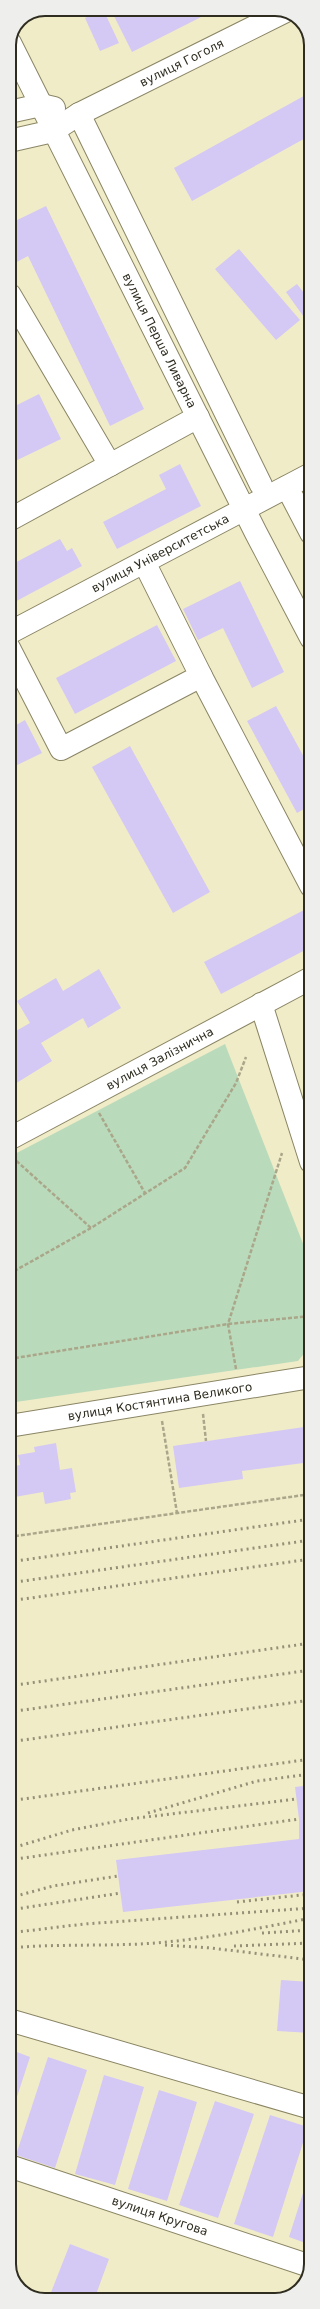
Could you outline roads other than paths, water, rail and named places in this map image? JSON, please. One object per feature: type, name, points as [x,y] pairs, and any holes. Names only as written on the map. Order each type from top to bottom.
[{"type":"street","name":"вулиця Гоголя","points":[[16,139],[53,131],[79,114],[276,16]]},
{"type":"street","name":"вулиця Перша Ливарна","points":[[16,55],[53,131],[304,624]]},
{"type":"street","points":[[16,111],[41,106],[79,114],[261,485]]},
{"type":"street","points":[[16,305],[110,465]]},
{"type":"street","points":[[16,516],[198,417]]},
{"type":"street","name":"вулиця Університетська","points":[[16,628],[304,478]]},
{"type":"street","points":[[287,487],[304,520]]},
{"type":"street","points":[[144,562],[201,676],[304,873]]},
{"type":"street","points":[[16,662],[61,749],[201,676]]},
{"type":"street","name":"вулиця Залізнична","points":[[16,1134],[304,982]]},
{"type":"street","points":[[261,1004],[304,1140]]},
{"type":"street","name":"вулиця Костянтина Великого","points":[[16,1425],[304,1378]]},
{"type":"street","points":[[16,2022],[304,2106]]},
{"type":"street","name":"вулиця Кругова","points":[[16,2168],[304,2264]]},
{"type":"railway","points":[[16,1561],[304,1520]]},
{"type":"railway","points":[[16,1582],[304,1541]]},
{"type":"railway","points":[[16,1600],[304,1560]]},
{"type":"railway","points":[[16,1685],[304,1644]]},
{"type":"railway","points":[[16,1711],[304,1671]]},
{"type":"railway","points":[[16,1741],[304,1701]]},
{"type":"railway","points":[[16,1800],[304,1760]]},
{"type":"railway","points":[[148,1813],[257,1781],[304,1775]]},
{"type":"railway","points":[[16,1847],[72,1830],[129,1819],[297,1799]]},
{"type":"railway","points":[[16,1859],[299,1819]]},
{"type":"railway","points":[[16,1896],[53,1886],[118,1876]]},
{"type":"railway","points":[[16,1909],[121,1893]]},
{"type":"railway","points":[[237,1902],[304,1895]]},
{"type":"railway","points":[[16,1932],[84,1924],[304,1908]]},
{"type":"railway","points":[[16,1948],[124,1945],[183,1940],[226,1934],[304,1919]]},
{"type":"railway","points":[[262,1933],[304,1930]]},
{"type":"railway","points":[[234,1946],[304,1943]]},
{"type":"railway","points":[[165,1945],[211,1948],[304,1959]]}]
